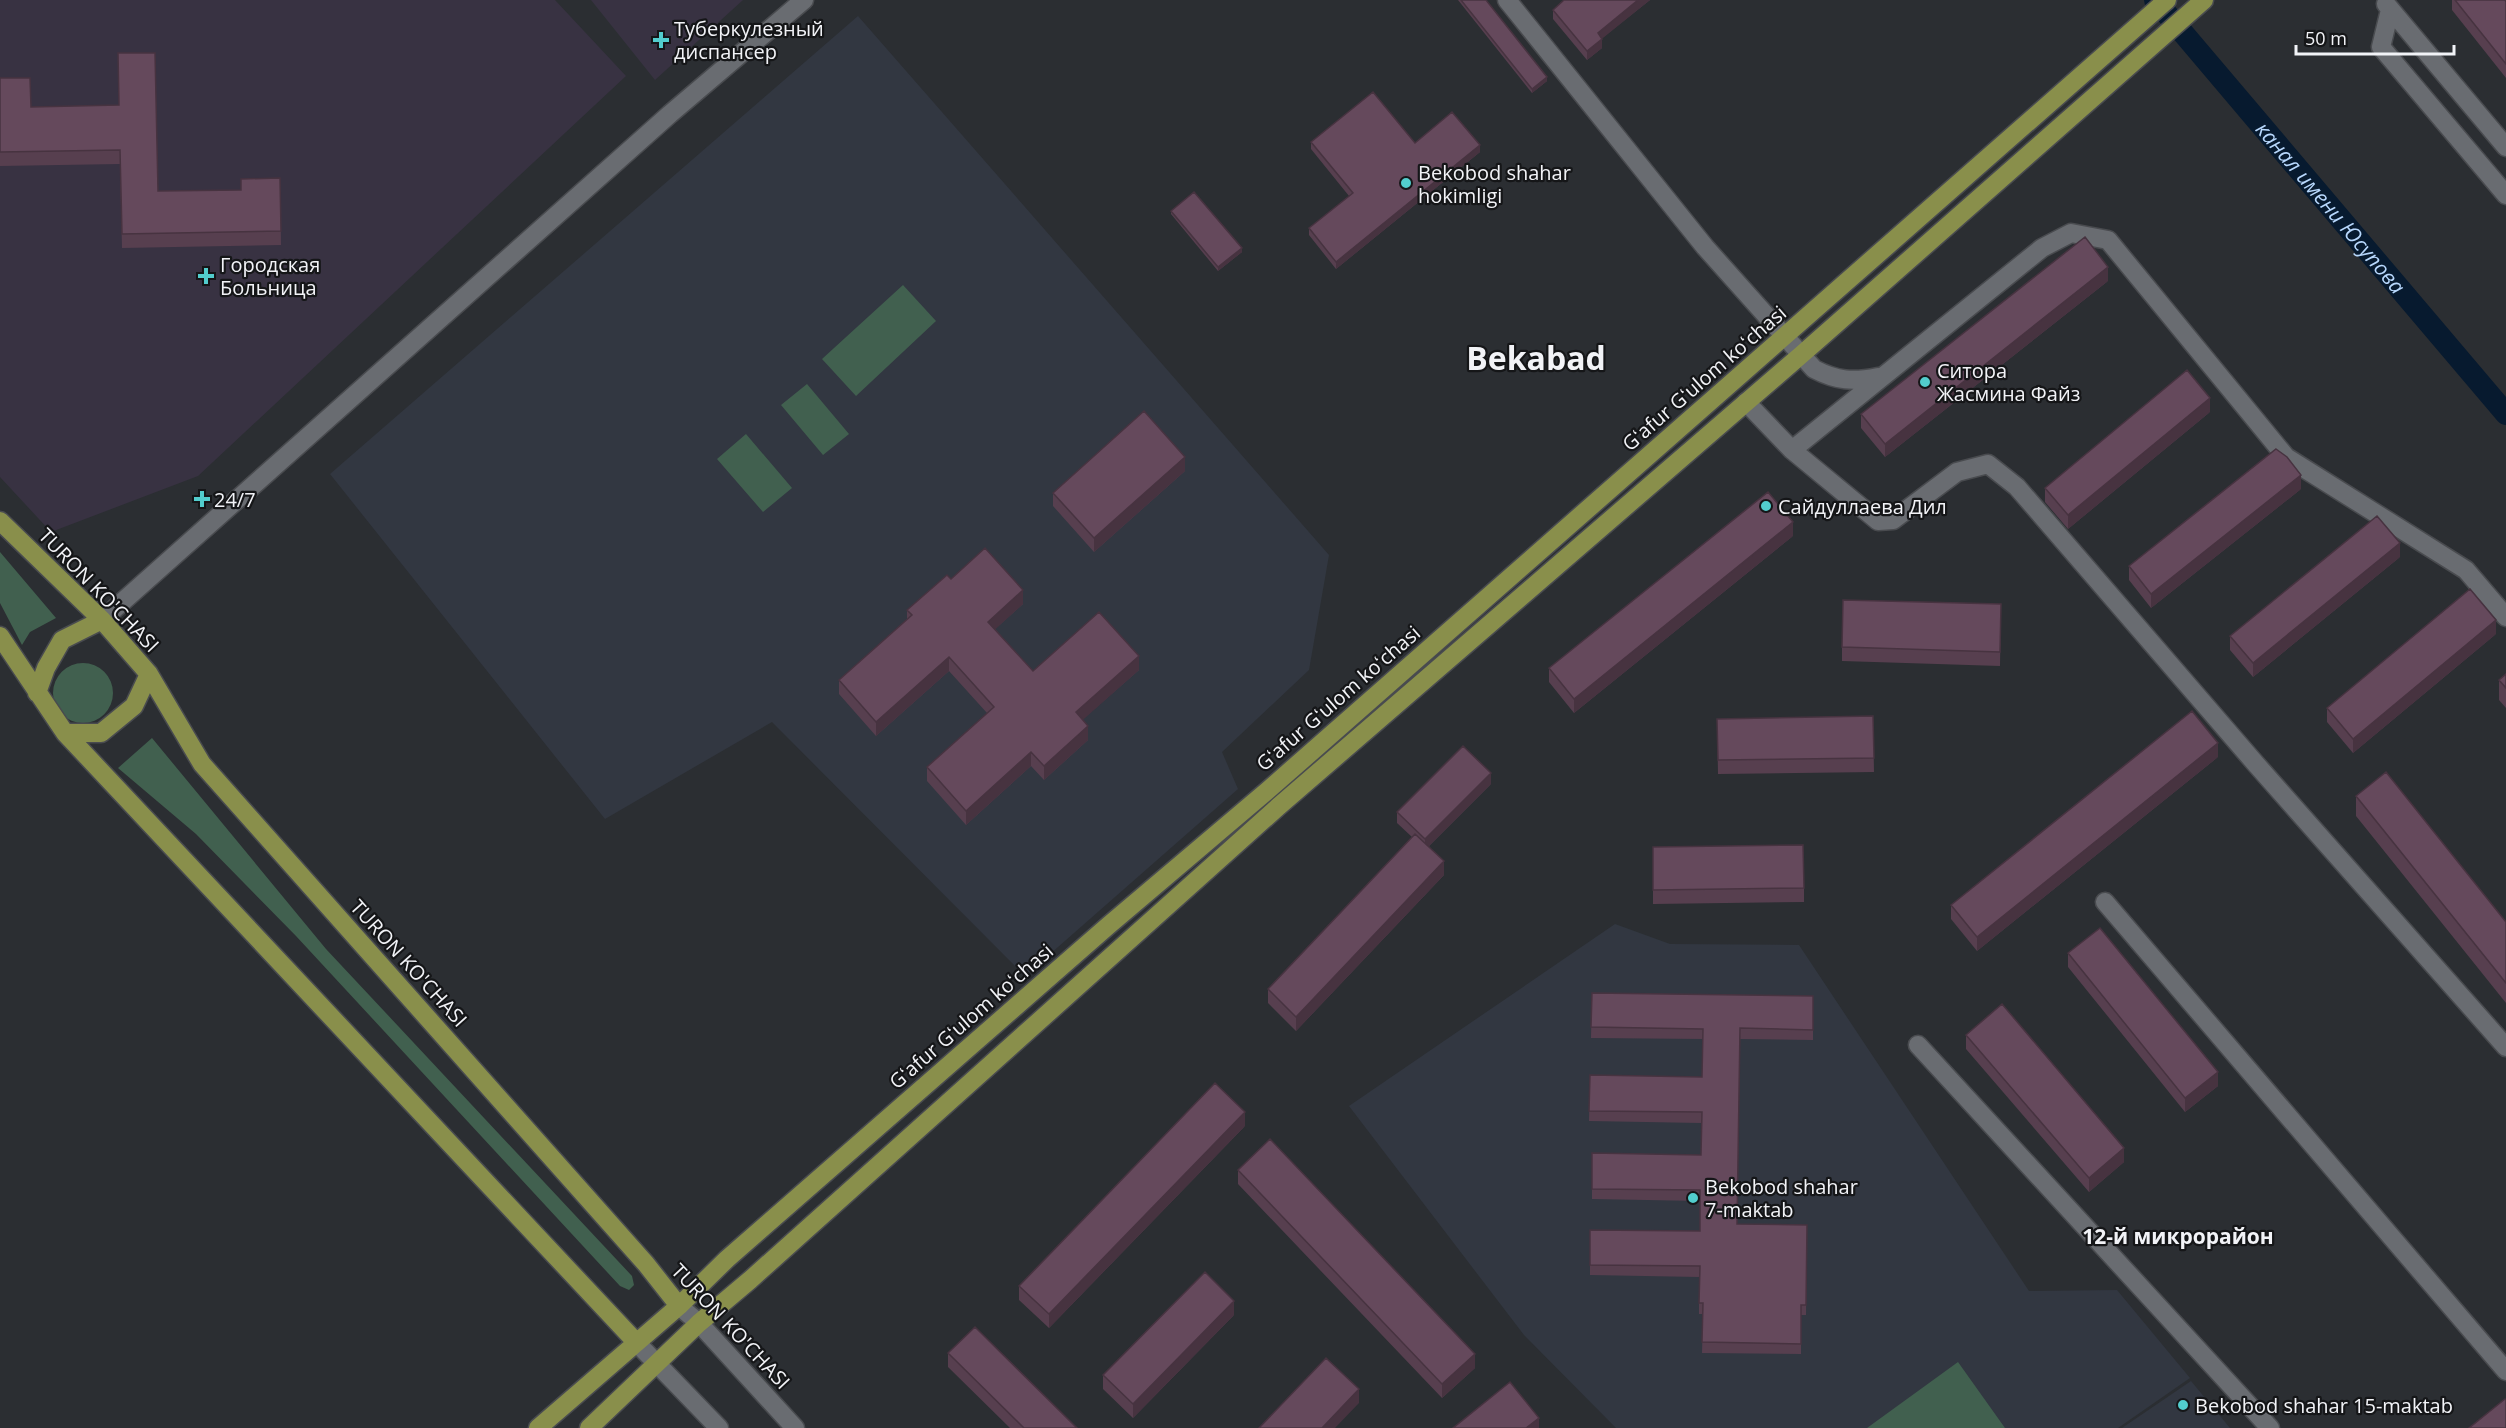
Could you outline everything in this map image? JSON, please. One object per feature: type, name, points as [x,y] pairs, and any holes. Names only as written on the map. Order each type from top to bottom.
[{"type":"main road","name":"Gʻafur Gʻulom koʻchasi","points":[[538,1428],[679,1306],[754,1236],[1109,925],[1267,791],[2167,0]]},
{"type":"main road","points":[[589,1428],[699,1323],[768,1264],[1279,806],[1801,355],[2204,0]]},
{"type":"main road","name":"TURON KO'CHASI","points":[[0,521],[102,620],[149,674],[202,764],[646,1264],[679,1306]]},
{"type":"main road","points":[[37,693],[46,668],[62,639],[102,620]]},
{"type":"main road","points":[[0,636],[65,733],[636,1342]]},
{"type":"main road","points":[[65,733],[101,733],[134,706],[149,674]]},
{"type":"main road","points":[[1267,791],[1279,806]]},
{"type":"street","points":[[102,620],[653,129],[804,0]]},
{"type":"street","points":[[1507,0],[1705,247],[1814,369],[1832,379],[1856,382],[1881,377]]},
{"type":"street","points":[[2386,5],[2506,147]]},
{"type":"street","points":[[2386,5],[2381,47],[2506,195]]},
{"type":"street","points":[[1792,450],[2042,248],[2071,233],[2108,240],[2286,458],[2466,570],[2506,617]]},
{"type":"street","points":[[1746,402],[1792,450],[1878,521],[1893,520],[1957,472],[1988,464],[2017,486],[2255,763],[2506,1047]]},
{"type":"street","points":[[2105,902],[2506,1371]]},
{"type":"street","points":[[1918,1045],[2270,1428]]},
{"type":"street","name":"TURON KO'CHASI","points":[[679,1306],[699,1323],[795,1428]]},
{"type":"street","points":[[636,1342],[719,1428]]},
{"type":"shaded area","name":"Городская Больница","points":[[0,0],[555,0],[626,76],[198,476],[51,532],[0,477]]},
{"type":"shaded area","name":"Туберкулезный диспансер","points":[[591,0],[743,0],[655,80]]},
{"type":"shaded area","points":[[858,16],[1329,555],[1309,670],[1222,752],[1238,789],[1025,976],[772,722],[605,819],[330,474]]},
{"type":"shaded area","name":"Bekobod shahar 7-maktab","points":[[1615,924],[1670,944],[1799,945],[2029,1291],[2117,1290],[2190,1378],[2118,1428],[1616,1428],[1524,1335],[1349,1106]]},
{"type":"shaded area","name":"Bekobod shahar 15-maktab","points":[[2191,1381],[2230,1428],[2122,1428]]},
{"type":"green space","points":[[903,285],[936,321],[856,396],[822,359]]},
{"type":"green space","points":[[807,384],[849,434],[823,455],[781,405]]},
{"type":"green space","points":[[746,434],[792,488],[763,512],[717,459]]},
{"type":"green space","points":[[0,552],[56,618],[30,632],[22,645],[0,603]]},
{"type":"green space","points":[[77,663],[89,663],[105,671],[111,681],[113,693],[111,705],[105,715],[89,723],[77,723],[61,715],[53,699],[53,687],[61,671]]},
{"type":"green space","points":[[152,738],[326,949],[632,1276],[634,1285],[629,1290],[620,1286],[296,936],[196,834],[118,768]]},
{"type":"green space","points":[[1958,1362],[2005,1428],[1867,1428]]},
{"type":"building","points":[[1461,0],[1486,0],[1547,77],[1532,89]]},
{"type":"building","points":[[1564,0],[1638,0],[1598,33],[1602,39],[1587,51],[1553,10]]},
{"type":"building","points":[[2455,0],[2505,0],[2506,64]]},
{"type":"building","points":[[118,53],[155,53],[158,191],[241,190],[241,179],[280,178],[281,231],[122,234],[120,150],[0,152],[0,78],[30,78],[31,107],[119,105]]},
{"type":"building","name":"Bekobod shahar hokimligi","points":[[1373,92],[1415,143],[1452,112],[1480,145],[1336,262],[1309,228],[1353,193],[1311,142]]},
{"type":"building","points":[[1194,192],[1242,248],[1218,267],[1171,211]]},
{"type":"building","points":[[2085,237],[2108,267],[1885,444],[1861,414]]},
{"type":"building","points":[[2187,370],[2210,398],[2068,515],[2045,488]]},
{"type":"building","points":[[1144,411],[1185,457],[1094,538],[1053,493]]},
{"type":"building","points":[[2276,449],[2287,457],[2301,475],[2151,594],[2129,566]]},
{"type":"building","points":[[1768,492],[1793,522],[1574,699],[1549,668]]},
{"type":"building","points":[[2377,516],[2400,543],[2253,663],[2230,636]]},
{"type":"building","points":[[985,548],[1023,590],[988,622],[1033,671],[1099,612],[1139,656],[1076,712],[1088,726],[1044,766],[1031,752],[966,811],[927,767],[994,707],[949,657],[876,722],[839,680],[912,615],[907,610],[947,575],[951,579]]},
{"type":"building","points":[[2470,589],[2496,620],[2353,739],[2327,708]]},
{"type":"building","points":[[1843,600],[2001,604],[2000,652],[1842,647]]},
{"type":"building","points":[[2506,674],[2506,688],[2499,680]]},
{"type":"building","points":[[2192,711],[2218,743],[1977,937],[1951,905]]},
{"type":"building","points":[[1873,716],[1874,758],[1718,760],[1717,719]]},
{"type":"building","points":[[1463,746],[1491,773],[1425,839],[1397,812]]},
{"type":"building","points":[[2386,772],[2506,922],[2506,983],[2356,796]]},
{"type":"building","points":[[1415,834],[1444,861],[1296,1017],[1268,989]]},
{"type":"building","points":[[1803,845],[1804,888],[1653,890],[1653,847]]},
{"type":"building","points":[[2100,928],[2218,1072],[2185,1098],[2068,953]]},
{"type":"building","points":[[1592,993],[1813,996],[1813,1030],[1740,1028],[1737,1224],[1807,1225],[1806,1305],[1801,1305],[1801,1344],[1702,1342],[1703,1303],[1699,1303],[1700,1266],[1590,1265],[1590,1230],[1700,1231],[1700,1190],[1592,1189],[1592,1153],[1701,1155],[1702,1112],[1589,1111],[1590,1075],[1702,1077],[1703,1029],[1591,1027]]},
{"type":"building","points":[[2002,1004],[2124,1148],[2089,1178],[1966,1035]]},
{"type":"building","points":[[1215,1083],[1245,1112],[1049,1314],[1019,1286]]},
{"type":"building","points":[[1270,1139],[1475,1354],[1442,1384],[1238,1170]]},
{"type":"building","points":[[1205,1272],[1234,1301],[1133,1404],[1103,1375]]},
{"type":"building","points":[[975,1327],[1077,1428],[1024,1428],[948,1353]]},
{"type":"building","points":[[1326,1358],[1359,1389],[1322,1428],[1259,1428]]},
{"type":"building","points":[[1510,1382],[1539,1418],[1526,1428],[1453,1428]]},
{"type":"building","points":[[2505,1399],[2506,1428],[2469,1428]]},
{"type":"waterway","name":"канал имени Юсупова","points":[[2155,0],[2506,414]]},
{"type":"place","name":"Туберкулезный диспансер","points":[[661,40]]},
{"type":"place","name":"Bekobod shahar hokimligi","points":[[1406,183]]},
{"type":"place","name":"Городская Больница","points":[[206,276]]},
{"type":"place","name":"Ситора Жасмина Файз","points":[[1925,382]]},
{"type":"place","name":"24/7","points":[[202,499]]},
{"type":"place","name":"Сайдуллаева Дил","points":[[1766,506]]},
{"type":"place","name":"Bekobod shahar 7-maktab","points":[[1693,1198]]},
{"type":"place","name":"Bekobod shahar 15-maktab","points":[[2183,1405]]},
{"type":"district","name":"Bekabad","points":[[1536,357]]},
{"type":"district","name":"12-й микрорайон","points":[[2178,1236]]}]
